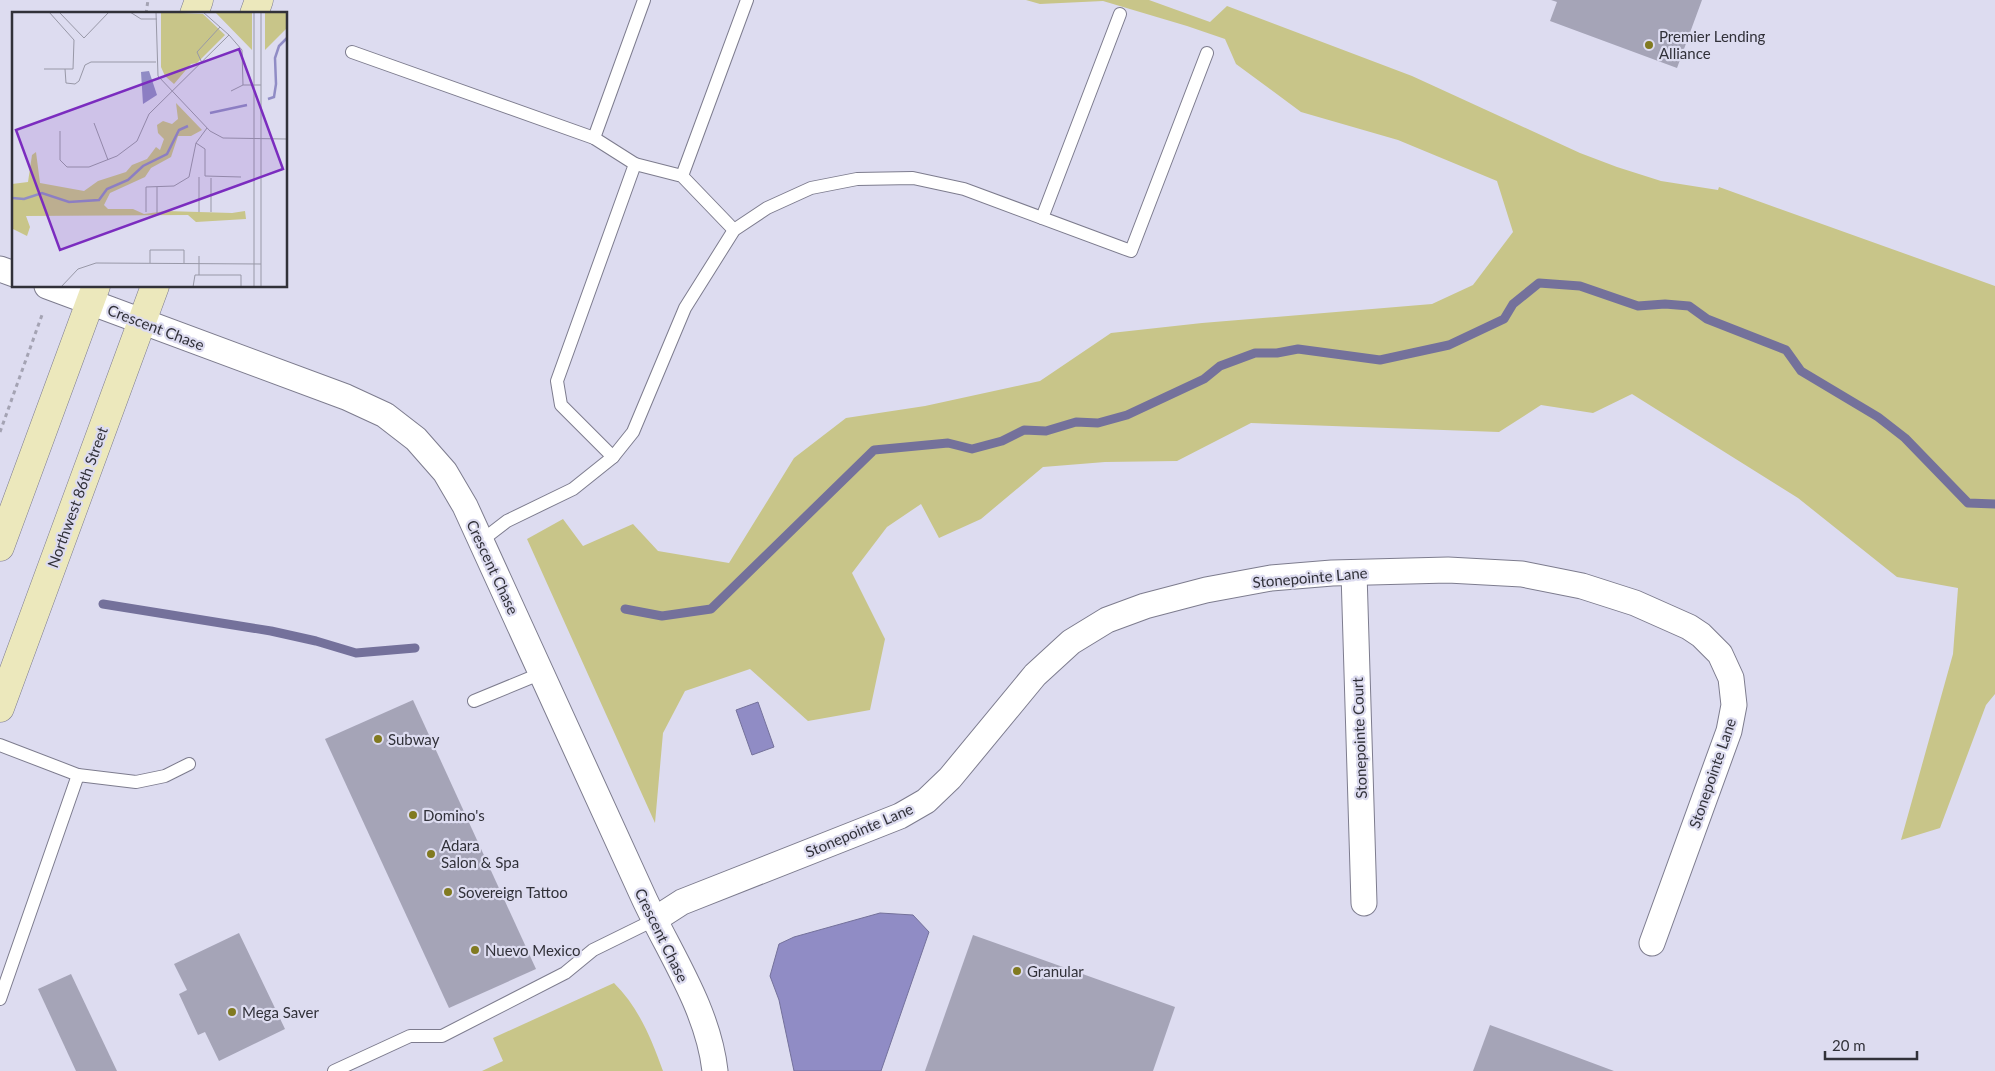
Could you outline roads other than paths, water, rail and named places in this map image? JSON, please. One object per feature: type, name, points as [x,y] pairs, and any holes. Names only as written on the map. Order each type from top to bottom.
[{"type":"main road","points":[[195,12],[199,0]]},
{"type":"main road","points":[[255,12],[259,0]]},
{"type":"main road","name":"Northwest 86th Street","points":[[0,708],[154,288]]},
{"type":"main road","points":[[0,547],[93,294]]},
{"type":"street","points":[[0,269],[12,273]]},
{"type":"street","name":"Crescent Chase","points":[[58,288],[93,294],[142,321],[346,397],[385,416],[416,440],[445,472],[465,506],[654,920],[698,1008],[713,1054],[715,1071]]},
{"type":"street","name":"Stonepointe Lane","points":[[654,920],[682,902],[900,816],[926,801],[950,778],[1035,676],[1071,642],[1107,620],[1145,606],[1206,590],[1271,578],[1448,570],[1522,574],[1582,586],[1635,603],[1689,627],[1701,635],[1720,654],[1731,678],[1734,706],[1729,731],[1652,942]]},
{"type":"street","name":"Stonepointe Court","points":[[1354,573],[1364,903]]},
{"type":"lane","points":[[594,138],[644,0]]},
{"type":"lane","points":[[682,176],[747,0]]},
{"type":"lane","points":[[1042,218],[1120,14]]},
{"type":"lane","points":[[352,52],[594,138],[635,164],[682,176],[734,230]]},
{"type":"lane","points":[[481,541],[507,521],[573,489],[613,457],[634,432],[685,308],[734,230],[767,208],[811,188],[857,179],[913,178],[964,189],[1131,251],[1208,53]]},
{"type":"lane","points":[[613,457],[561,404],[557,381],[635,164]]},
{"type":"lane","points":[[474,701],[542,673]]},
{"type":"lane","points":[[0,745],[78,775],[136,782],[165,776],[189,764]]},
{"type":"lane","points":[[0,999],[78,775]]},
{"type":"lane","points":[[334,1071],[410,1036],[442,1036],[565,973],[593,950],[654,920]]},
{"type":"waterway","points":[[625,609],[662,616],[711,609],[874,450],[948,443],[972,449],[1002,441],[1024,430],[1046,431],[1076,422],[1098,423],[1127,415],[1204,379],[1220,366],[1255,353],[1277,353],[1298,349],[1380,360],[1449,345],[1504,319],[1513,304],[1539,283],[1580,286],[1638,306],[1665,304],[1689,306],[1707,319],[1786,350],[1801,371],[1878,417],[1905,438],[1968,503],[1995,504]]},
{"type":"waterway","points":[[103,604],[271,631],[316,641],[356,653],[415,648]]},
{"type":"place","name":"Premier Lending Alliance","points":[[1649,45]]},
{"type":"place","name":"Subway","points":[[378,739]]},
{"type":"place","name":"Domino's","points":[[413,815]]},
{"type":"place","name":"Adara Salon & Spa","points":[[431,854]]},
{"type":"place","name":"Sovereign Tattoo","points":[[448,892]]},
{"type":"place","name":"Nuevo Mexico","points":[[475,950]]},
{"type":"place","name":"Granular","points":[[1017,971]]},
{"type":"place","name":"Mega Saver","points":[[232,1012]]}]
